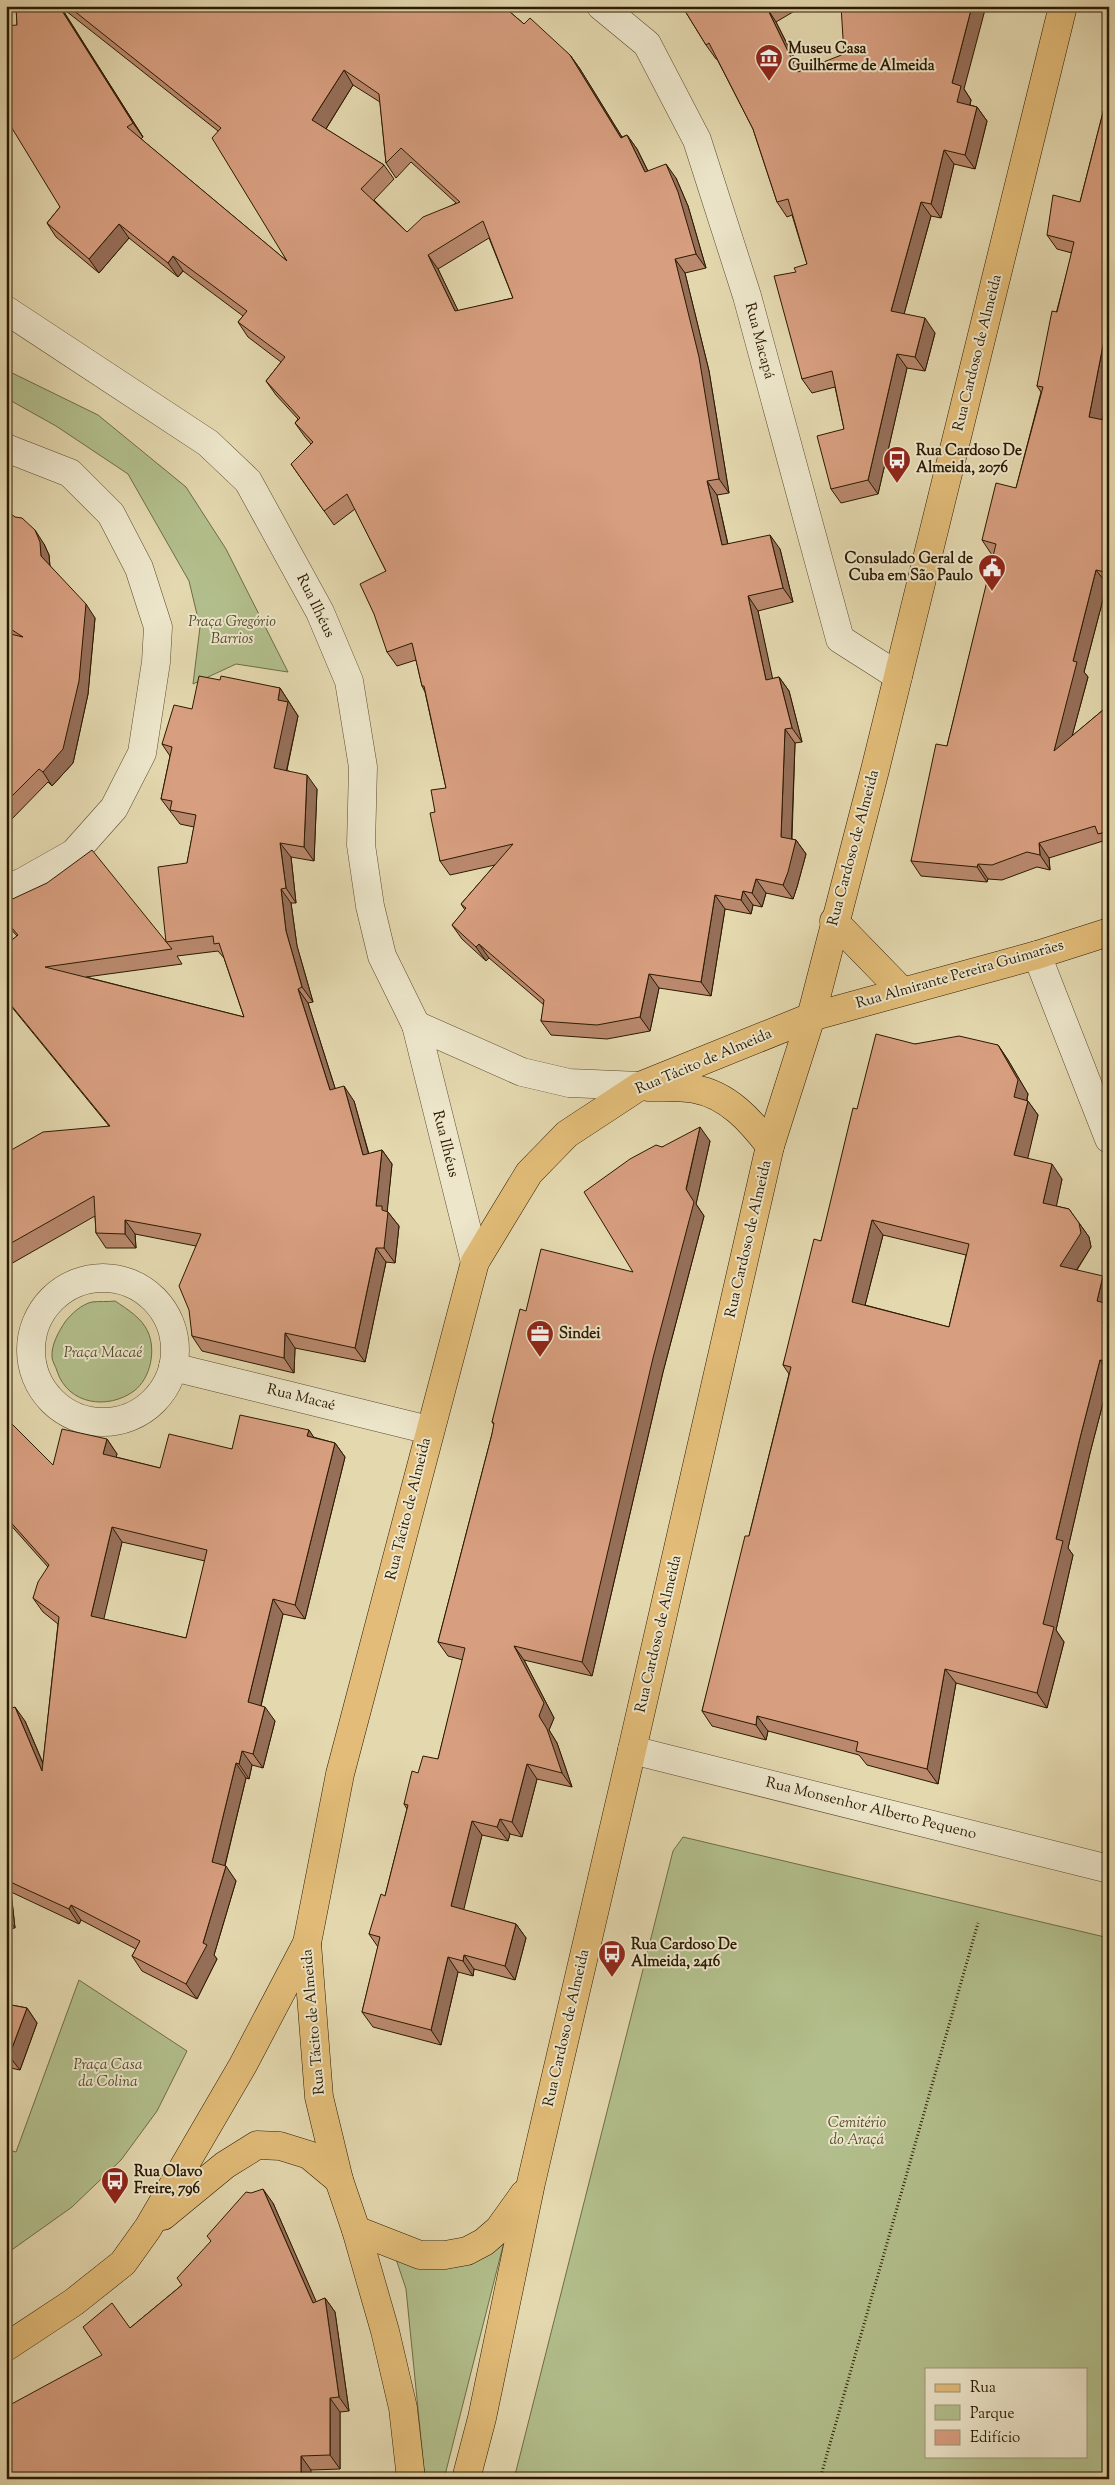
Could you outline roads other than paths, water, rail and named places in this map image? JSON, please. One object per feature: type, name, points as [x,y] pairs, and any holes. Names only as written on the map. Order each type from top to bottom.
[{"type":"main road","name":"Rua Cardoso de Almeida","points":[[466,2479],[482,2418],[531,2183],[770,1146],[811,1017],[898,676],[1063,6]]},
{"type":"main road","points":[[834,921],[902,991]]},
{"type":"main road","name":"Rua Almirante Pereira Guimarães","points":[[811,1017],[1037,955],[1109,932]]},
{"type":"main road","name":"Rua Tácito de Almeida","points":[[339,2180],[319,2097],[307,1943],[340,1774],[474,1262],[529,1173],[567,1134],[640,1086],[811,1017]]},
{"type":"main road","points":[[640,1086],[696,1089],[726,1101],[751,1121],[770,1146]]},
{"type":"main road","points":[[6,2347],[74,2302],[123,2263],[148,2228],[243,2065],[307,1943]]},
{"type":"main road","points":[[148,2228],[225,2165],[256,2145],[280,2146],[309,2155],[339,2180],[356,2230],[385,2331],[403,2408],[411,2479]]},
{"type":"main road","points":[[356,2230],[420,2256],[445,2256],[467,2251],[484,2242],[500,2230],[531,2183]]},
{"type":"street","name":"Rua Macapá","points":[[601,6],[646,44],[697,140],[747,296],[840,639],[898,676]]},
{"type":"street","name":"Rua Ilhéus","points":[[6,310],[208,443],[248,482],[320,612],[349,681],[364,767],[361,844],[370,906],[382,956],[416,1025],[474,1262]]},
{"type":"street","points":[[6,448],[70,473],[111,514],[139,568],[158,627],[156,662],[142,753],[114,808],[74,853],[21,883],[6,887]]},
{"type":"street","points":[[1037,955],[1109,1139]]},
{"type":"street","points":[[416,1025],[522,1072],[569,1083],[640,1086]]},
{"type":"street","points":[[105,1279],[123,1280],[141,1287],[155,1298],[166,1314],[175,1346],[173,1367],[165,1388],[154,1402],[138,1413],[121,1420],[101,1423],[84,1420],[56,1406],[38,1384],[31,1350],[33,1332],[39,1315],[50,1300],[66,1289],[105,1279]]},
{"type":"street","name":"Rua Macaé","points":[[173,1367],[429,1430]]},
{"type":"street","name":"Rua Monsenhor Alberto Pequeno","points":[[632,1750],[1109,1869]]},
{"type":"place","name":"Museu Casa Guilherme de Almeida","points":[[769,82]]},
{"type":"place","name":"Rua Cardoso De Almeida, 2076","points":[[897,484]]},
{"type":"place","name":"Consulado Geral de Cuba em São Paulo","points":[[992,592]]},
{"type":"place","name":"Sindei","points":[[540,1358]]},
{"type":"place","name":"Rua Cardoso De Almeida, 2416","points":[[612,1978]]},
{"type":"place","name":"Rua Olavo Freire, 796","points":[[115,2205]]},
{"type":"park label","name":"Praça Gregório Barrios","points":[[232,630]]},
{"type":"park label","name":"Praça Macaé","points":[[103,1353]]},
{"type":"park label","name":"Praça Casa da Colina","points":[[108,2074]]},
{"type":"park label","name":"Cemitério do Araçá","points":[[857,2132]]}]
